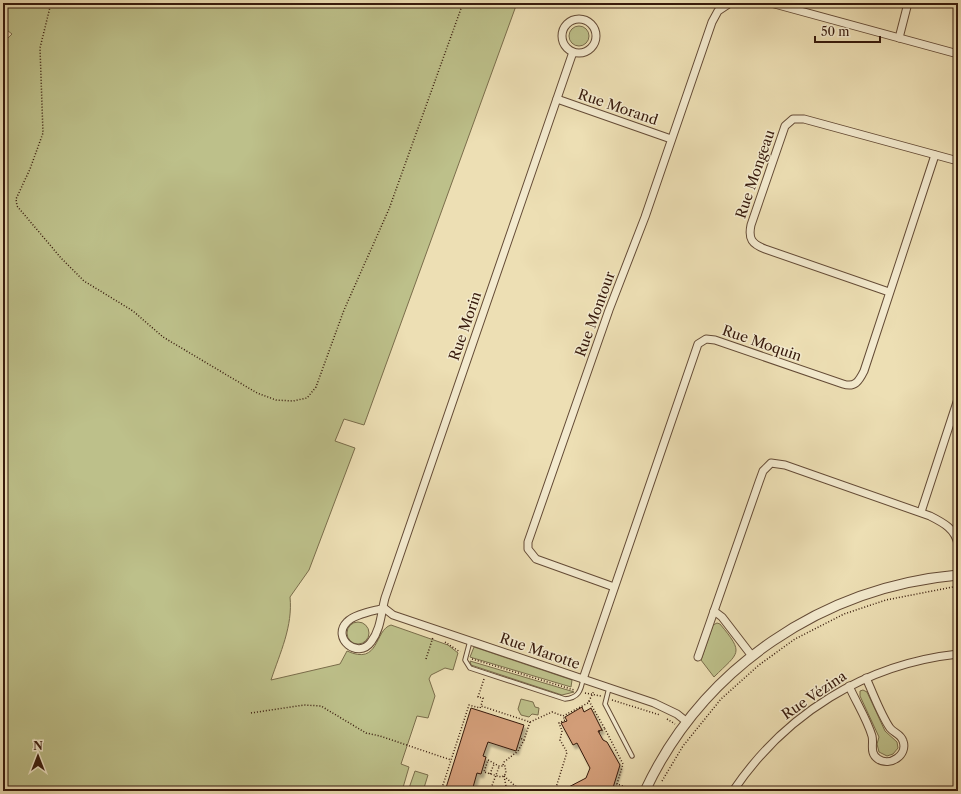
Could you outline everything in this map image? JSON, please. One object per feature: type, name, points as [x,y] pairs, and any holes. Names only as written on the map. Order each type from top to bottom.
[{"type":"street","name":"Rue Montour","points":[[614,587],[536,559],[528,549],[528,542],[609,310],[636,241],[712,22],[718,11],[729,3]]},
{"type":"street","points":[[771,3],[958,54]]},
{"type":"street","points":[[899,38],[908,3]]},
{"type":"street","points":[[579,19],[584,20],[594,27],[596,39],[590,49],[585,52],[573,52],[568,50],[562,41],[563,30],[569,22],[579,19]]},
{"type":"street","name":"Rue Morin","points":[[384,608],[348,621],[342,630],[342,636],[345,642],[356,649],[368,646],[376,634],[384,608],[385,598],[573,52]]},
{"type":"street","name":"Rue Morand","points":[[557,99],[671,139]]},
{"type":"street","name":"Rue Mongeau","points":[[889,292],[758,246],[749,236],[753,218],[785,126],[793,119],[804,119],[958,161]]},
{"type":"street","name":"Rue Moquin","points":[[583,679],[698,344],[706,339],[715,340],[822,377],[852,386],[856,384],[861,376],[934,155]]},
{"type":"street","points":[[921,512],[958,399]]},
{"type":"street","points":[[698,657],[758,482],[763,471],[771,463],[779,463],[921,512],[948,526],[956,535],[958,544]]},
{"type":"street","points":[[645,791],[660,763],[687,722],[720,686],[752,656],[793,628],[842,603],[895,586],[958,575]]},
{"type":"street","name":"Rue Marotte","points":[[384,608],[389,613],[470,642],[660,706],[678,714],[687,722]]},
{"type":"street","points":[[714,611],[722,617],[752,656]]},
{"type":"street","name":"Rue Vézina","points":[[733,791],[760,755],[783,732],[803,716],[849,686],[866,678],[914,662],[958,654]]},
{"type":"street","points":[[849,686],[872,735],[872,748],[875,756],[878,759],[887,762],[896,759],[902,753],[904,743],[902,737],[890,726],[866,678]]},
{"type":"lane","points":[[470,642],[465,660],[470,668],[565,699],[571,698],[578,694],[581,689],[583,679]]},
{"type":"lane","points":[[609,688],[605,704],[632,756]]},
{"type":"path","points":[[51,3],[40,48],[43,133],[30,169],[16,199],[17,206],[61,258],[84,281],[134,311],[163,337],[257,393],[276,400],[293,401],[307,398],[316,387],[344,310],[390,209],[463,3]]},
{"type":"path","points":[[659,785],[686,742],[718,702],[759,665],[795,639],[844,614],[886,600],[958,586]]},
{"type":"path","points":[[426,635],[437,639]]},
{"type":"path","points":[[426,658],[433,637]]},
{"type":"path","points":[[441,640],[461,652]]},
{"type":"path","name":"Rue Marotte","points":[[469,658],[575,690]]},
{"type":"path","points":[[481,706],[484,698],[478,697],[484,679]]},
{"type":"path","points":[[572,689],[574,683]]},
{"type":"path","points":[[441,791],[469,705],[480,708],[481,706],[530,722],[552,712],[563,716],[589,701],[594,689]]},
{"type":"path","points":[[584,693],[601,696]]},
{"type":"path","points":[[610,699],[660,715],[672,722]]},
{"type":"path","points":[[589,701],[623,764],[616,783],[635,790]]},
{"type":"path","points":[[251,713],[304,705],[321,706],[366,733],[380,736],[451,760]]},
{"type":"path","points":[[531,716],[534,720]]},
{"type":"path","points":[[555,791],[567,752],[560,740],[562,731],[559,723],[565,720],[563,716]]},
{"type":"path","points":[[503,766],[504,762],[518,752],[530,722]]},
{"type":"path","points":[[599,732],[605,729]]},
{"type":"path","points":[[520,738],[524,740]]},
{"type":"path","points":[[503,766],[499,766],[488,760],[484,766],[484,772],[496,776],[504,776],[521,791]]},
{"type":"path","points":[[490,774],[494,764]]},
{"type":"path","points":[[490,791],[499,766]]},
{"type":"path","points":[[503,766],[506,769],[504,776],[507,791]]},
{"type":"green space","points":[[3,3],[517,3],[364,425],[344,419],[335,441],[355,448],[309,570],[290,597],[290,618],[288,629],[271,680],[340,664],[347,651],[365,654],[371,651],[382,633],[391,625],[448,645],[458,653],[453,670],[445,668],[431,675],[429,679],[435,696],[428,718],[417,716],[401,764],[409,767],[402,791],[3,791],[3,43],[12,34],[3,27]]},
{"type":"green space","points":[[579,26],[586,29],[589,36],[586,43],[579,46],[572,43],[569,36],[572,29]]},
{"type":"green space","points":[[358,622],[362,623],[368,629],[368,637],[362,643],[358,644],[354,643],[348,637],[347,633],[348,629],[354,623]]},
{"type":"green space","points":[[717,623],[720,624],[733,641],[736,647],[736,652],[729,662],[714,677],[701,660],[713,625]]},
{"type":"green space","points":[[474,647],[572,680],[571,687],[470,657]]},
{"type":"green space","points":[[470,661],[574,692],[562,695],[471,665]]},
{"type":"green space","points":[[863,690],[867,692],[885,731],[897,742],[898,748],[893,754],[887,756],[879,752],[877,744],[879,737],[860,696],[860,691]]},
{"type":"green space","points":[[521,699],[533,702],[535,707],[539,708],[538,715],[532,714],[529,717],[521,715],[518,709]]},
{"type":"green space","points":[[415,771],[428,775],[423,791],[408,791]]},
{"type":"building","points":[[582,707],[584,712],[591,708],[602,730],[598,731],[603,740],[607,742],[620,765],[612,791],[561,791],[586,778],[590,768],[577,743],[573,745],[561,723],[567,721],[565,717]]},
{"type":"building","points":[[471,708],[524,725],[516,751],[488,742],[483,756],[486,757],[481,774],[477,773],[472,791],[445,791]]}]
